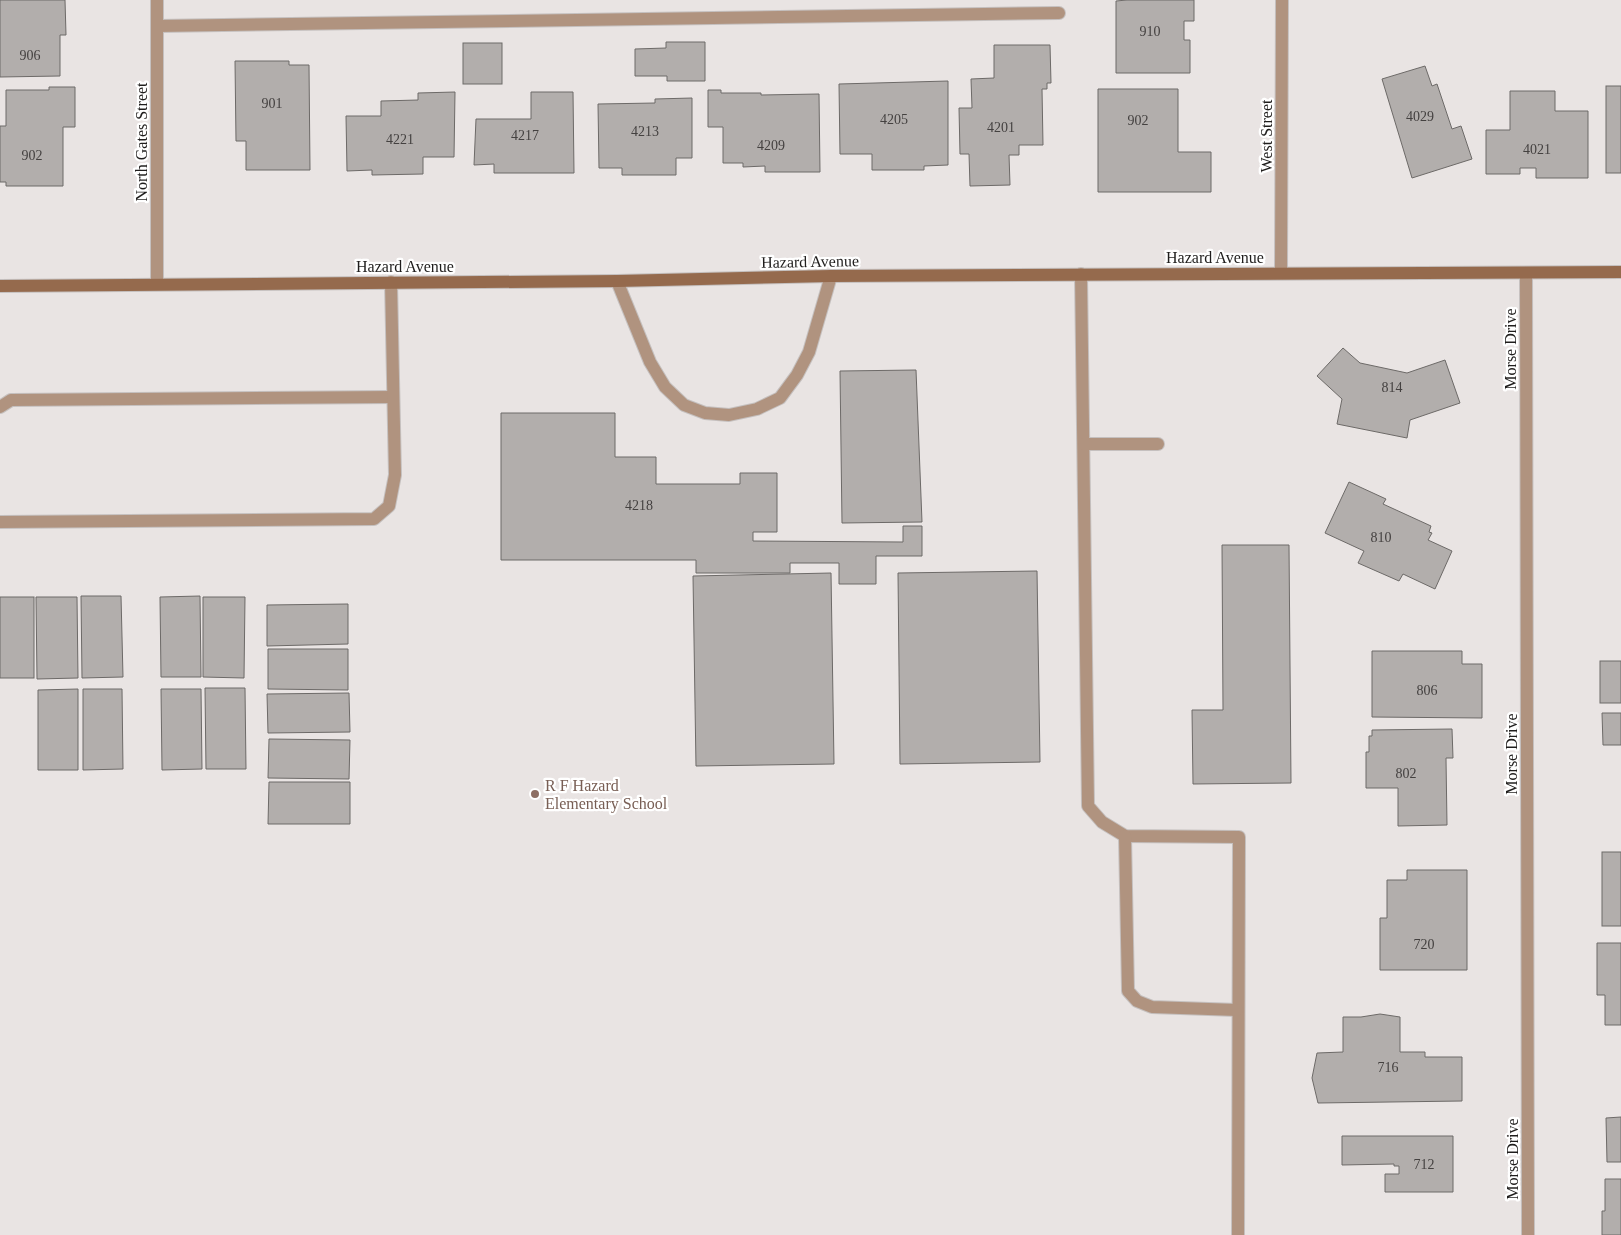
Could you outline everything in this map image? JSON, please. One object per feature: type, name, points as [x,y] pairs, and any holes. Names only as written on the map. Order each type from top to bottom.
[{"type":"street","name":"North Gates Street","points":[[157,0],[157,284]]},
{"type":"street","name":"West Street","points":[[1281,273],[1282,0]]},
{"type":"street","points":[[157,26],[1059,13]]},
{"type":"street","name":"Hazard Avenue","points":[[0,286],[831,276],[1621,272]]},
{"type":"street","name":"Morse Drive","points":[[1526,273],[1528,1235]]},
{"type":"street","points":[[1081,274],[1088,806],[1102,822],[1125,836],[1239,837],[1237,1010],[1238,1235]]},
{"type":"street","points":[[617,280],[650,362],[665,387],[684,405],[705,413],[729,415],[757,410],[780,398],[797,375],[809,352],[831,276]]},
{"type":"street","points":[[0,522],[374,519],[388,506],[395,475],[391,282]]},
{"type":"street","points":[[0,407],[11,400],[393,397]]},
{"type":"street","points":[[1084,444],[1158,444]]},
{"type":"street","points":[[1125,836],[1128,991],[1137,1001],[1152,1007],[1237,1010]]},
{"type":"building","points":[[0,0],[65,0],[66,35],[60,35],[60,76],[0,77]]},
{"type":"building","points":[[1194,0],[1194,21],[1184,21],[1184,40],[1190,40],[1190,73],[1116,73],[1116,1]]},
{"type":"building","points":[[666,42],[705,42],[705,81],[667,81],[667,76],[635,76],[635,49],[666,48]]},
{"type":"building","points":[[463,43],[502,43],[502,84],[463,84]]},
{"type":"building","points":[[994,45],[1050,45],[1051,83],[1047,83],[1047,89],[1042,89],[1043,145],[1019,145],[1019,155],[1009,155],[1010,185],[970,186],[969,154],[960,154],[959,108],[972,108],[971,79],[994,78]]},
{"type":"building","points":[[235,61],[289,61],[289,65],[309,65],[310,170],[246,170],[246,141],[236,141]]},
{"type":"building","points":[[1425,66],[1432,86],[1437,84],[1452,129],[1461,126],[1472,159],[1412,178],[1382,79]]},
{"type":"building","points":[[948,81],[948,165],[924,166],[924,170],[872,170],[872,154],[840,154],[839,84]]},
{"type":"building","points":[[1606,86],[1621,86],[1621,173],[1606,173]]},
{"type":"building","points":[[49,87],[75,87],[75,127],[63,127],[63,186],[6,186],[6,182],[0,182],[0,126],[6,126],[6,90],[49,90]]},
{"type":"building","points":[[1098,89],[1178,89],[1178,152],[1211,152],[1211,192],[1098,192]]},
{"type":"building","points":[[708,90],[721,90],[721,93],[761,93],[761,95],[819,94],[820,172],[765,172],[765,166],[743,167],[743,163],[723,163],[723,127],[708,127]]},
{"type":"building","points":[[1510,91],[1555,91],[1555,111],[1588,111],[1588,178],[1536,178],[1536,168],[1520,168],[1520,174],[1486,174],[1486,130],[1510,130]]},
{"type":"building","points":[[455,92],[454,157],[423,157],[423,174],[372,175],[372,170],[347,171],[346,116],[381,116],[381,101],[418,100],[418,93]]},
{"type":"building","points":[[531,92],[573,92],[574,173],[494,173],[494,164],[474,165],[476,119],[531,119]]},
{"type":"building","points":[[692,98],[692,158],[676,158],[676,175],[622,175],[622,168],[599,168],[598,104],[655,103],[655,99]]},
{"type":"building","points":[[1343,348],[1360,363],[1407,373],[1445,360],[1460,403],[1410,420],[1407,438],[1337,424],[1342,399],[1317,376]]},
{"type":"building","points":[[916,370],[922,522],[842,523],[840,371]]},
{"type":"building","points":[[501,413],[615,413],[615,457],[656,457],[656,484],[740,484],[740,473],[777,473],[777,532],[753,532],[753,541],[903,542],[903,526],[922,526],[922,556],[876,556],[876,584],[839,584],[839,563],[790,563],[790,573],[696,573],[696,560],[501,560]]},
{"type":"building","points":[[1349,482],[1386,499],[1383,504],[1431,526],[1429,532],[1432,533],[1428,540],[1452,551],[1435,589],[1403,574],[1399,581],[1358,563],[1364,551],[1325,533]]},
{"type":"building","points":[[1222,545],[1289,545],[1291,783],[1193,784],[1192,710],[1223,710]]},
{"type":"building","points":[[1037,571],[1040,762],[900,764],[898,573]]},
{"type":"building","points":[[831,573],[834,764],[696,766],[693,576]]},
{"type":"building","points":[[81,596],[121,596],[123,677],[82,678]]},
{"type":"building","points":[[200,596],[201,677],[161,677],[160,597]]},
{"type":"building","points":[[0,597],[34,597],[34,678],[0,678]]},
{"type":"building","points":[[36,597],[77,597],[78,678],[37,679]]},
{"type":"building","points":[[203,597],[245,597],[244,678],[203,677]]},
{"type":"building","points":[[348,604],[348,644],[267,646],[267,605]]},
{"type":"building","points":[[268,649],[348,649],[348,690],[268,689]]},
{"type":"building","points":[[1372,651],[1462,651],[1462,664],[1482,664],[1482,718],[1372,717]]},
{"type":"building","points":[[1600,661],[1621,661],[1621,703],[1600,703]]},
{"type":"building","points":[[205,688],[245,688],[246,769],[206,769]]},
{"type":"building","points":[[78,689],[78,770],[38,770],[38,690]]},
{"type":"building","points":[[83,689],[122,689],[123,769],[83,770]]},
{"type":"building","points":[[161,689],[201,689],[202,769],[162,770]]},
{"type":"building","points":[[349,693],[350,732],[268,733],[267,694]]},
{"type":"building","points":[[1602,713],[1621,713],[1621,745],[1603,745]]},
{"type":"building","points":[[1452,729],[1453,758],[1446,758],[1447,825],[1398,826],[1398,788],[1366,788],[1366,752],[1369,752],[1369,736],[1372,736],[1372,730]]},
{"type":"building","points":[[269,739],[350,740],[349,779],[268,778]]},
{"type":"building","points":[[269,782],[350,782],[350,824],[268,824]]},
{"type":"building","points":[[1602,852],[1621,852],[1621,926],[1602,926]]},
{"type":"building","points":[[1407,870],[1467,870],[1467,970],[1380,970],[1380,918],[1387,918],[1387,880],[1407,880]]},
{"type":"building","points":[[1597,943],[1621,943],[1621,1025],[1605,1025],[1605,995],[1597,995]]},
{"type":"building","points":[[1380,1014],[1400,1017],[1400,1052],[1425,1052],[1425,1057],[1462,1057],[1462,1101],[1318,1103],[1312,1078],[1317,1053],[1343,1052],[1343,1017]]},
{"type":"building","points":[[1621,1117],[1621,1162],[1607,1162],[1606,1118]]},
{"type":"building","points":[[1342,1136],[1453,1136],[1453,1192],[1385,1192],[1385,1174],[1399,1174],[1399,1166],[1394,1166],[1394,1164],[1342,1165]]},
{"type":"building","points":[[1605,1179],[1621,1179],[1621,1235],[1602,1235],[1602,1211],[1605,1211]]},
{"type":"place","name":"R F Hazard Elementary School","points":[[535,794]]}]
